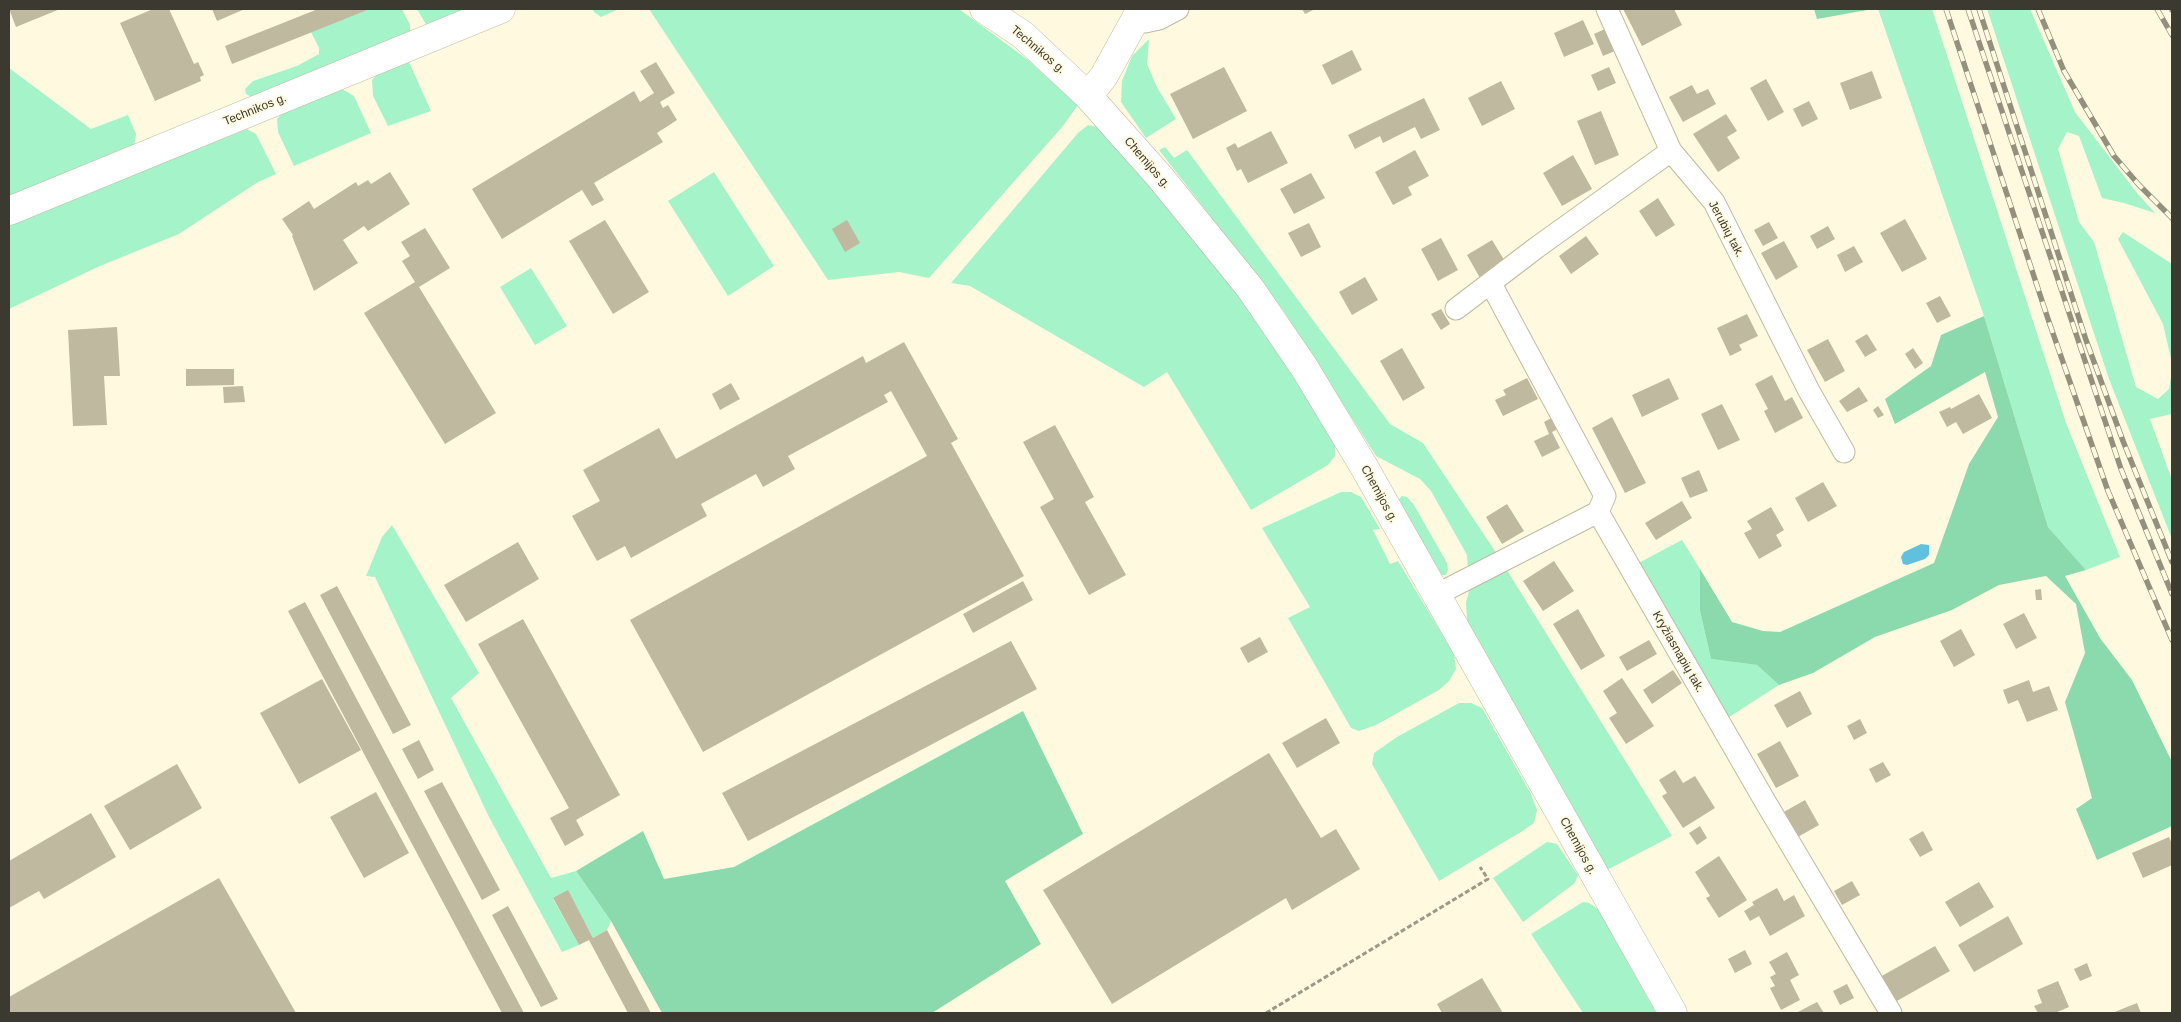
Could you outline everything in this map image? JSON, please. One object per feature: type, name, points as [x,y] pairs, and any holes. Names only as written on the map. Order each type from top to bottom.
[{"type":"main road","name":"Technikos g.","points":[[9,211],[501,9]]},
{"type":"main road","name":"Technikos g.","points":[[984,9],[1023,35],[1088,96]]},
{"type":"main road","points":[[1088,96],[1104,76],[1139,12]]},
{"type":"main road","name":"Chemijos g.","points":[[1088,96],[1160,177],[1250,288],[1304,367],[1344,432],[1673,1013]]},
{"type":"street","points":[[1139,12],[1145,22],[1159,19],[1178,9]]},
{"type":"street","name":"Jerubių tak.","points":[[1607,9],[1671,151],[1714,202],[1809,391],[1844,452]]},
{"type":"street","points":[[1456,309],[1536,248],[1671,151]]},
{"type":"street","points":[[1436,594],[1598,512],[1605,496],[1491,284]]},
{"type":"street","name":"Kryžiasnapių tak.","points":[[1598,512],[1766,803],[1891,1013]]},
{"type":"path","points":[[1266,1013],[1488,879],[1480,867]]},
{"type":"green space","points":[[370,9],[402,9],[410,25],[410,34],[255,99],[246,94],[245,89],[253,81],[297,66],[319,54],[319,48],[311,32]]},
{"type":"green space","points":[[417,9],[468,9],[427,26]]},
{"type":"green space","points":[[593,9],[619,9],[601,17]]},
{"type":"green space","points":[[649,9],[959,9],[1028,60],[1078,105],[1063,126],[929,278],[899,272],[828,280]]},
{"type":"green space","points":[[1814,9],[1873,9],[1817,19]]},
{"type":"green space","points":[[1878,9],[1932,9],[2066,423],[2120,557],[2086,570],[2048,527],[1984,316]]},
{"type":"green space","points":[[1987,9],[2030,9],[2075,112],[2137,193],[2155,213],[2102,198],[2079,136],[2067,132],[2058,149],[2079,222],[2094,242],[2136,387],[2158,399],[2169,389],[2172,371],[2172,414],[2150,419],[2172,480],[2172,539],[2109,379]]},
{"type":"green space","points":[[1149,39],[1147,64],[1157,87],[1176,119],[1146,138],[1121,102],[1122,81],[1132,56]]},
{"type":"green space","points":[[409,62],[431,111],[388,126],[373,96],[372,80],[377,74]]},
{"type":"green space","points":[[9,68],[91,129],[128,115],[136,134],[134,147],[9,199]]},
{"type":"green space","points":[[342,89],[354,96],[371,133],[294,166],[278,132],[277,119],[282,113]]},
{"type":"green space","points":[[1088,125],[1100,127],[1234,289],[1335,443],[1335,456],[1328,465],[1251,510],[1167,372],[1144,387],[970,286],[951,283],[1078,133]]},
{"type":"green space","points":[[247,129],[256,134],[276,174],[258,182],[179,234],[100,266],[9,309],[9,224]]},
{"type":"green space","points":[[1165,147],[1174,158],[1187,150],[1390,424],[1423,443],[1497,554],[1468,569],[1467,555],[1431,491],[1420,479],[1376,456],[1283,310],[1159,150]]},
{"type":"green space","points":[[714,172],[774,266],[728,296],[668,201]]},
{"type":"green space","points":[[2123,232],[2172,264],[2172,363],[2163,324],[2118,239]]},
{"type":"green space","points":[[531,268],[567,326],[535,345],[500,287]]},
{"type":"green space","points":[[1984,316],[2048,527],[2086,570],[2065,576],[2100,638],[2132,680],[2172,762],[2172,826],[2097,860],[2076,809],[2092,798],[2065,702],[2085,653],[2076,604],[2046,576],[1999,585],[1952,610],[1875,637],[1813,673],[1779,685],[1757,665],[1711,659],[1700,611],[1700,569],[1732,622],[1763,631],[1780,632],[1934,563],[1969,464],[1998,417],[1985,372],[1895,424],[1885,399],[1931,366],[1941,335]]},
{"type":"green space","points":[[1341,492],[1351,492],[1361,497],[1380,529],[1373,530],[1390,564],[1398,561],[1454,654],[1456,669],[1449,681],[1439,690],[1376,725],[1359,731],[1351,728],[1288,618],[1310,607],[1262,528]]},
{"type":"green space","points":[[1402,496],[1407,497],[1414,505],[1447,563],[1448,570],[1446,575],[1442,575],[1435,570],[1399,504],[1399,499]]},
{"type":"green space","points":[[392,525],[479,673],[451,698],[551,878],[576,871],[611,921],[607,930],[593,938],[568,891],[553,899],[579,945],[562,952],[489,817],[375,577],[366,576],[382,537]]},
{"type":"green space","points":[[1682,540],[1700,569],[1700,611],[1711,659],[1757,665],[1779,685],[1720,723],[1629,568]]},
{"type":"green space","points":[[1505,567],[1672,836],[1607,870],[1467,621],[1466,602],[1470,588]]},
{"type":"green space","points":[[1459,703],[1471,703],[1482,708],[1530,792],[1537,810],[1534,823],[1439,881],[1372,764],[1374,753],[1397,737]]},
{"type":"green space","points":[[1023,711],[1083,834],[1005,881],[1041,944],[932,1013],[662,1013],[611,921],[576,871],[643,831],[664,879],[734,867]]},
{"type":"green space","points":[[1547,842],[1557,844],[1578,875],[1575,883],[1523,922],[1493,878]]},
{"type":"green space","points":[[1583,902],[1589,903],[1598,909],[1656,1013],[1583,1013],[1531,934]]},
{"type":"water","points":[[1921,544],[1929,545],[1929,555],[1925,559],[1907,565],[1903,564],[1901,557],[1904,552]]},
{"type":"building","points":[[9,9],[60,9],[16,27]]},
{"type":"building","points":[[153,9],[169,9],[194,64],[198,62],[204,75],[200,77],[201,81],[155,101],[120,23]]},
{"type":"building","points":[[212,9],[245,9],[217,21]]},
{"type":"building","points":[[318,9],[370,9],[232,64],[225,46]]},
{"type":"building","points":[[1302,9],[1315,9],[1305,14]]},
{"type":"building","points":[[1623,9],[1674,9],[1682,25],[1642,46]]},
{"type":"building","points":[[1583,20],[1594,44],[1564,57],[1554,33]]},
{"type":"building","points":[[1605,29],[1615,51],[1603,56],[1594,34]]},
{"type":"building","points":[[1352,50],[1362,70],[1332,85],[1322,65]]},
{"type":"building","points":[[656,62],[675,93],[660,102],[663,108],[668,105],[677,120],[657,133],[663,142],[594,183],[604,200],[592,206],[582,190],[502,239],[472,189],[634,91],[640,102],[654,93],[640,71]]},
{"type":"building","points":[[1224,67],[1247,111],[1193,139],[1170,94]]},
{"type":"building","points":[[1609,67],[1616,83],[1598,91],[1591,75]]},
{"type":"building","points":[[1872,71],[1882,98],[1850,110],[1840,83]]},
{"type":"building","points":[[1766,79],[1784,112],[1768,121],[1750,88]]},
{"type":"building","points":[[1501,81],[1515,109],[1482,126],[1468,98]]},
{"type":"building","points":[[1692,85],[1697,94],[1708,89],[1716,104],[1683,122],[1669,97]]},
{"type":"building","points":[[1424,98],[1440,130],[1421,139],[1415,127],[1383,143],[1380,136],[1355,149],[1348,135]]},
{"type":"building","points":[[1809,101],[1818,119],[1802,127],[1793,109]]},
{"type":"building","points":[[1601,111],[1619,155],[1595,165],[1577,121]]},
{"type":"building","points":[[1726,114],[1737,131],[1727,137],[1740,158],[1718,172],[1693,134]]},
{"type":"building","points":[[1271,131],[1288,163],[1248,183],[1241,169],[1237,171],[1226,148],[1235,143],[1238,148]]},
{"type":"building","points":[[1415,150],[1429,176],[1408,187],[1412,195],[1393,205],[1375,172]]},
{"type":"building","points":[[1573,155],[1592,189],[1562,206],[1543,173]]},
{"type":"building","points":[[390,172],[410,204],[368,231],[364,226],[343,240],[358,263],[314,291],[293,235],[282,219],[309,201],[314,209],[356,182],[358,186],[368,180],[371,184]]},
{"type":"building","points":[[1311,173],[1325,198],[1294,214],[1280,189]]},
{"type":"building","points":[[1658,198],[1675,225],[1656,237],[1639,211]]},
{"type":"building","points":[[1905,219],[1927,259],[1902,272],[1880,233]]},
{"type":"building","points":[[605,220],[649,292],[613,314],[569,241]]},
{"type":"building","points":[[847,220],[860,243],[845,252],[832,229]]},
{"type":"building","points":[[1769,222],[1778,238],[1763,246],[1754,230]]},
{"type":"building","points":[[1309,223],[1321,247],[1301,257],[1288,233]]},
{"type":"building","points":[[1828,226],[1835,239],[1817,249],[1810,236]]},
{"type":"building","points":[[425,228],[450,268],[419,287],[496,413],[445,444],[364,313],[415,282],[402,261],[410,256],[401,242]]},
{"type":"building","points":[[1586,236],[1599,254],[1571,274],[1559,256]]},
{"type":"building","points":[[1441,238],[1458,270],[1438,281],[1421,249]]},
{"type":"building","points":[[1492,240],[1506,263],[1480,278],[1467,255]]},
{"type":"building","points":[[1784,241],[1798,267],[1776,280],[1761,253]]},
{"type":"building","points":[[1854,246],[1863,262],[1845,272],[1837,255]]},
{"type":"building","points":[[1365,277],[1378,300],[1352,315],[1339,292]]},
{"type":"building","points":[[1940,296],[1951,316],[1937,323],[1926,303]]},
{"type":"building","points":[[1441,309],[1450,324],[1441,330],[1431,314]]},
{"type":"building","points":[[1747,314],[1758,336],[1739,345],[1742,350],[1730,356],[1717,328]]},
{"type":"building","points":[[117,327],[120,376],[104,376],[107,425],[73,426],[68,330]]},
{"type":"building","points":[[1867,334],[1877,350],[1865,357],[1855,341]]},
{"type":"building","points":[[1828,339],[1845,371],[1825,382],[1807,350]]},
{"type":"building","points":[[904,342],[958,439],[951,443],[1024,576],[703,752],[630,620],[927,456],[891,391],[884,395],[888,402],[788,456],[795,469],[763,487],[756,474],[701,504],[707,516],[631,558],[625,546],[597,561],[572,516],[600,501],[583,470],[659,428],[676,459],[863,356],[866,363]]},
{"type":"building","points":[[1402,348],[1425,388],[1403,401],[1380,361]]},
{"type":"building","points":[[1913,348],[1923,363],[1915,369],[1905,354]]},
{"type":"building","points":[[186,369],[234,369],[234,385],[186,386]]},
{"type":"building","points":[[1772,375],[1785,401],[1792,397],[1803,418],[1775,433],[1764,411],[1768,409],[1755,384]]},
{"type":"building","points":[[1527,378],[1538,399],[1503,416],[1495,400],[1506,395],[1503,390]]},
{"type":"building","points":[[1669,378],[1679,399],[1642,417],[1632,395]]},
{"type":"building","points":[[731,383],[740,399],[720,410],[712,394]]},
{"type":"building","points":[[243,386],[245,402],[224,403],[223,387]]},
{"type":"building","points":[[1859,387],[1868,401],[1847,412],[1839,401]]},
{"type":"building","points":[[1979,394],[1992,418],[1963,434],[1956,422],[1947,427],[1939,412],[1950,407],[1951,409]]},
{"type":"building","points":[[1722,404],[1740,440],[1718,450],[1701,414]]},
{"type":"building","points":[[1878,406],[1884,415],[1878,418],[1873,410]]},
{"type":"building","points":[[1553,417],[1558,429],[1552,432],[1560,448],[1542,457],[1534,441],[1549,434],[1544,422]]},
{"type":"building","points":[[1612,417],[1646,483],[1625,493],[1592,428]]},
{"type":"building","points":[[1055,425],[1094,497],[1085,502],[1126,575],[1089,595],[1040,507],[1054,499],[1023,442]]},
{"type":"building","points":[[1699,470],[1708,491],[1690,498],[1681,478]]},
{"type":"building","points":[[1823,482],[1837,506],[1808,522],[1795,498]]},
{"type":"building","points":[[1682,501],[1692,518],[1656,540],[1645,523]]},
{"type":"building","points":[[1507,504],[1524,531],[1502,544],[1486,517]]},
{"type":"building","points":[[1771,507],[1784,530],[1776,535],[1782,546],[1759,559],[1744,533],[1752,529],[1747,521]]},
{"type":"building","points":[[518,542],[539,579],[466,622],[444,585]]},
{"type":"building","points":[[1554,561],[1574,591],[1543,611],[1523,581]]},
{"type":"building","points":[[1023,581],[1033,600],[973,633],[963,614]]},
{"type":"building","points":[[337,586],[411,725],[393,734],[320,595]]},
{"type":"building","points":[[2041,589],[2042,600],[2036,600],[2035,590]]},
{"type":"building","points":[[305,602],[524,1013],[502,1013],[288,611]]},
{"type":"building","points":[[1578,609],[1605,656],[1581,670],[1553,624]]},
{"type":"building","points":[[2024,613],[2037,638],[2016,649],[2003,624]]},
{"type":"building","points":[[523,619],[620,795],[576,820],[584,835],[565,846],[550,818],[569,808],[478,644]]},
{"type":"building","points":[[1961,629],[1975,655],[1954,667],[1940,641]]},
{"type":"building","points":[[1260,637],[1268,652],[1248,663],[1240,648]]},
{"type":"building","points":[[1649,640],[1657,654],[1627,671],[1619,657]]},
{"type":"building","points":[[1011,641],[1037,689],[748,841],[722,793]]},
{"type":"building","points":[[1673,670],[1682,683],[1652,704],[1643,690]]},
{"type":"building","points":[[1622,678],[1654,726],[1626,744],[1609,718],[1617,713],[1603,691]]},
{"type":"building","points":[[322,679],[361,750],[299,784],[260,713]]},
{"type":"building","points":[[2029,680],[2033,692],[2049,686],[2058,710],[2027,722],[2018,700],[2008,704],[2003,690]]},
{"type":"building","points":[[1800,691],[1812,714],[1787,728],[1774,705]]},
{"type":"building","points":[[1326,718],[1340,743],[1297,768],[1282,743]]},
{"type":"building","points":[[1860,719],[1867,733],[1854,740],[1847,726]]},
{"type":"building","points":[[419,740],[434,770],[418,779],[402,749]]},
{"type":"building","points":[[1780,741],[1799,776],[1776,788],[1757,754]]},
{"type":"building","points":[[1269,753],[1321,838],[1336,829],[1360,869],[1292,910],[1286,898],[1112,1004],[1043,890]]},
{"type":"building","points":[[1883,762],[1891,775],[1876,783],[1869,769]]},
{"type":"building","points":[[177,764],[202,808],[130,850],[104,806]]},
{"type":"building","points":[[1675,770],[1683,783],[1695,776],[1715,808],[1683,828],[1662,796],[1667,793],[1659,780]]},
{"type":"building","points":[[442,782],[500,890],[482,900],[424,791]]},
{"type":"building","points":[[376,792],[409,853],[364,878],[330,817]]},
{"type":"building","points":[[1805,800],[1819,825],[1796,838],[1782,813]]},
{"type":"building","points":[[91,813],[116,857],[44,899],[39,891],[9,908],[9,861]]},
{"type":"building","points":[[1700,826],[1707,838],[1697,845],[1689,833]]},
{"type":"building","points":[[1923,831],[1933,850],[1920,857],[1909,839]]},
{"type":"building","points":[[2169,837],[2172,844],[2172,865],[2143,878],[2132,853]]},
{"type":"building","points":[[1719,856],[1747,900],[1719,918],[1706,898],[1710,896],[1695,872]]},
{"type":"building","points":[[219,878],[296,1013],[9,1013],[9,997]]},
{"type":"building","points":[[1852,881],[1860,895],[1842,905],[1834,891]]},
{"type":"building","points":[[1979,882],[1994,907],[1960,927],[1945,902]]},
{"type":"building","points":[[1777,888],[1784,901],[1794,895],[1805,916],[1770,936],[1759,916],[1750,921],[1744,911],[1754,905],[1752,902]]},
{"type":"building","points":[[568,890],[593,938],[607,930],[651,1013],[628,1013],[589,940],[579,945],[553,898]]},
{"type":"building","points":[[508,906],[558,999],[541,1007],[492,915]]},
{"type":"building","points":[[2008,916],[2023,944],[1974,972],[1958,945]]},
{"type":"building","points":[[1935,946],[1950,971],[1895,1002],[1880,977]]},
{"type":"building","points":[[1745,950],[1752,964],[1735,973],[1728,959]]},
{"type":"building","points":[[1787,952],[1799,975],[1790,980],[1800,1000],[1781,1010],[1770,988],[1775,986],[1770,977],[1776,974],[1769,962]]},
{"type":"building","points":[[2087,963],[2092,976],[2080,981],[2074,969]]},
{"type":"building","points":[[1482,978],[1503,1013],[1442,1013],[1437,1004]]},
{"type":"building","points":[[2058,981],[2069,1007],[2055,1013],[2038,1013],[2034,1006],[2042,1003],[2037,990]]},
{"type":"building","points":[[1847,984],[1854,998],[1840,1005],[1833,991]]},
{"type":"building","points":[[1817,1002],[1824,1013],[1796,1013]]},
{"type":"building","points":[[2137,1003],[2141,1013],[2112,1013]]},
{"type":"railway","points":[[1946,9],[2048,319],[2108,491],[2172,640]]},
{"type":"railway","points":[[1968,9],[2121,469],[2172,594]]},
{"type":"railway","points":[[1979,9],[2086,340],[2123,441],[2172,562]]},
{"type":"railway","points":[[2038,9],[2064,71],[2114,156],[2139,185],[2172,218]]},
{"type":"railway","points":[[2157,9],[2172,35]]}]
